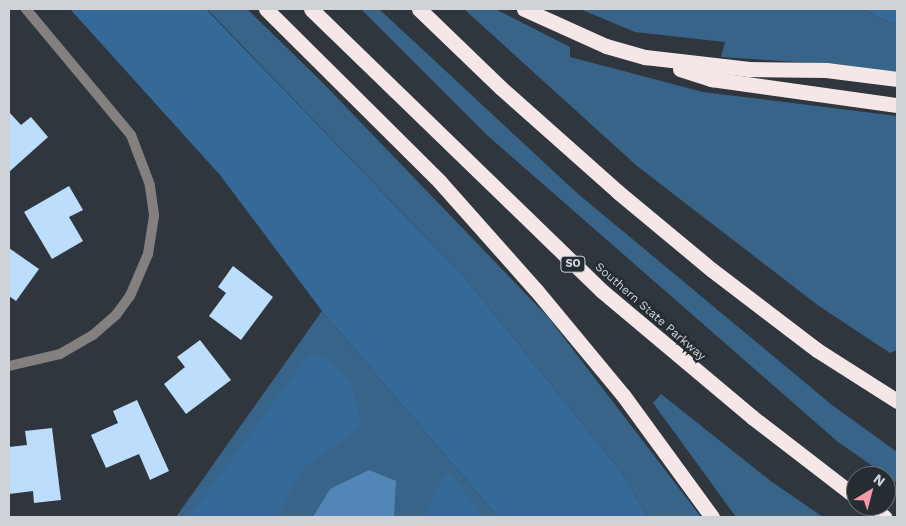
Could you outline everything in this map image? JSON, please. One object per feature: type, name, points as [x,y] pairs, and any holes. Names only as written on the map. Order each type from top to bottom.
[{"type":"highway","points":[[266,9],[440,182],[524,276],[623,395],[712,517]]},
{"type":"highway","name":"Southern State Parkway","points":[[310,9],[602,292],[752,417],[846,489]]},
{"type":"highway","points":[[420,9],[501,88],[690,252],[818,350],[897,402]]},
{"type":"highway","points":[[524,9],[606,46],[712,79],[897,105]]},
{"type":"highway","points":[[646,57],[749,69],[826,70],[897,79]]},
{"type":"street","points":[[9,366],[60,354],[93,335],[116,315],[130,296],[148,254],[154,215],[150,185],[131,135],[26,9]]},
{"type":"shaded area","points":[[70,9],[206,9],[466,279],[622,473],[648,517],[498,517],[322,311],[220,175]]},
{"type":"shaded area","points":[[207,9],[247,9],[321,81],[548,317],[701,517],[648,517],[622,473],[466,279]]},
{"type":"shaded area","points":[[361,9],[379,9],[577,193],[832,405],[897,452],[897,483],[896,466],[873,466],[838,442],[488,136]]},
{"type":"shaded area","points":[[464,9],[495,9],[570,47],[570,57],[703,92],[897,116],[897,350],[890,353],[819,306],[637,166]]},
{"type":"shaded area","points":[[580,9],[861,9],[897,25],[897,75],[842,65],[721,57],[725,42],[635,32]]},
{"type":"shaded area","points":[[861,9],[897,9],[897,25]]},
{"type":"shaded area","points":[[322,311],[498,517],[176,517]]},
{"type":"shaded area","points":[[309,355],[325,357],[351,382],[362,426],[304,468],[276,517],[189,517]]},
{"type":"shaded area","points":[[661,394],[772,482],[823,517],[736,517],[653,403]]},
{"type":"shaded area","points":[[369,470],[396,481],[394,517],[313,517],[330,489]]},
{"type":"shaded area","points":[[451,474],[474,504],[481,517],[425,517],[443,477]]},
{"type":"building","points":[[9,112],[21,125],[31,117],[48,137],[9,172]]},
{"type":"building","points":[[69,186],[83,210],[69,217],[83,241],[52,259],[24,212]]},
{"type":"building","points":[[9,248],[39,269],[16,301],[9,296]]},
{"type":"building","points":[[233,266],[273,297],[241,340],[209,316],[226,293],[218,287]]},
{"type":"building","points":[[200,340],[231,380],[186,414],[164,384],[185,367],[177,357]]},
{"type":"building","points":[[137,400],[169,471],[150,480],[139,454],[106,468],[91,435],[118,423],[113,411]]},
{"type":"building","points":[[52,428],[61,500],[34,503],[33,491],[9,494],[9,447],[27,445],[25,431]]}]
